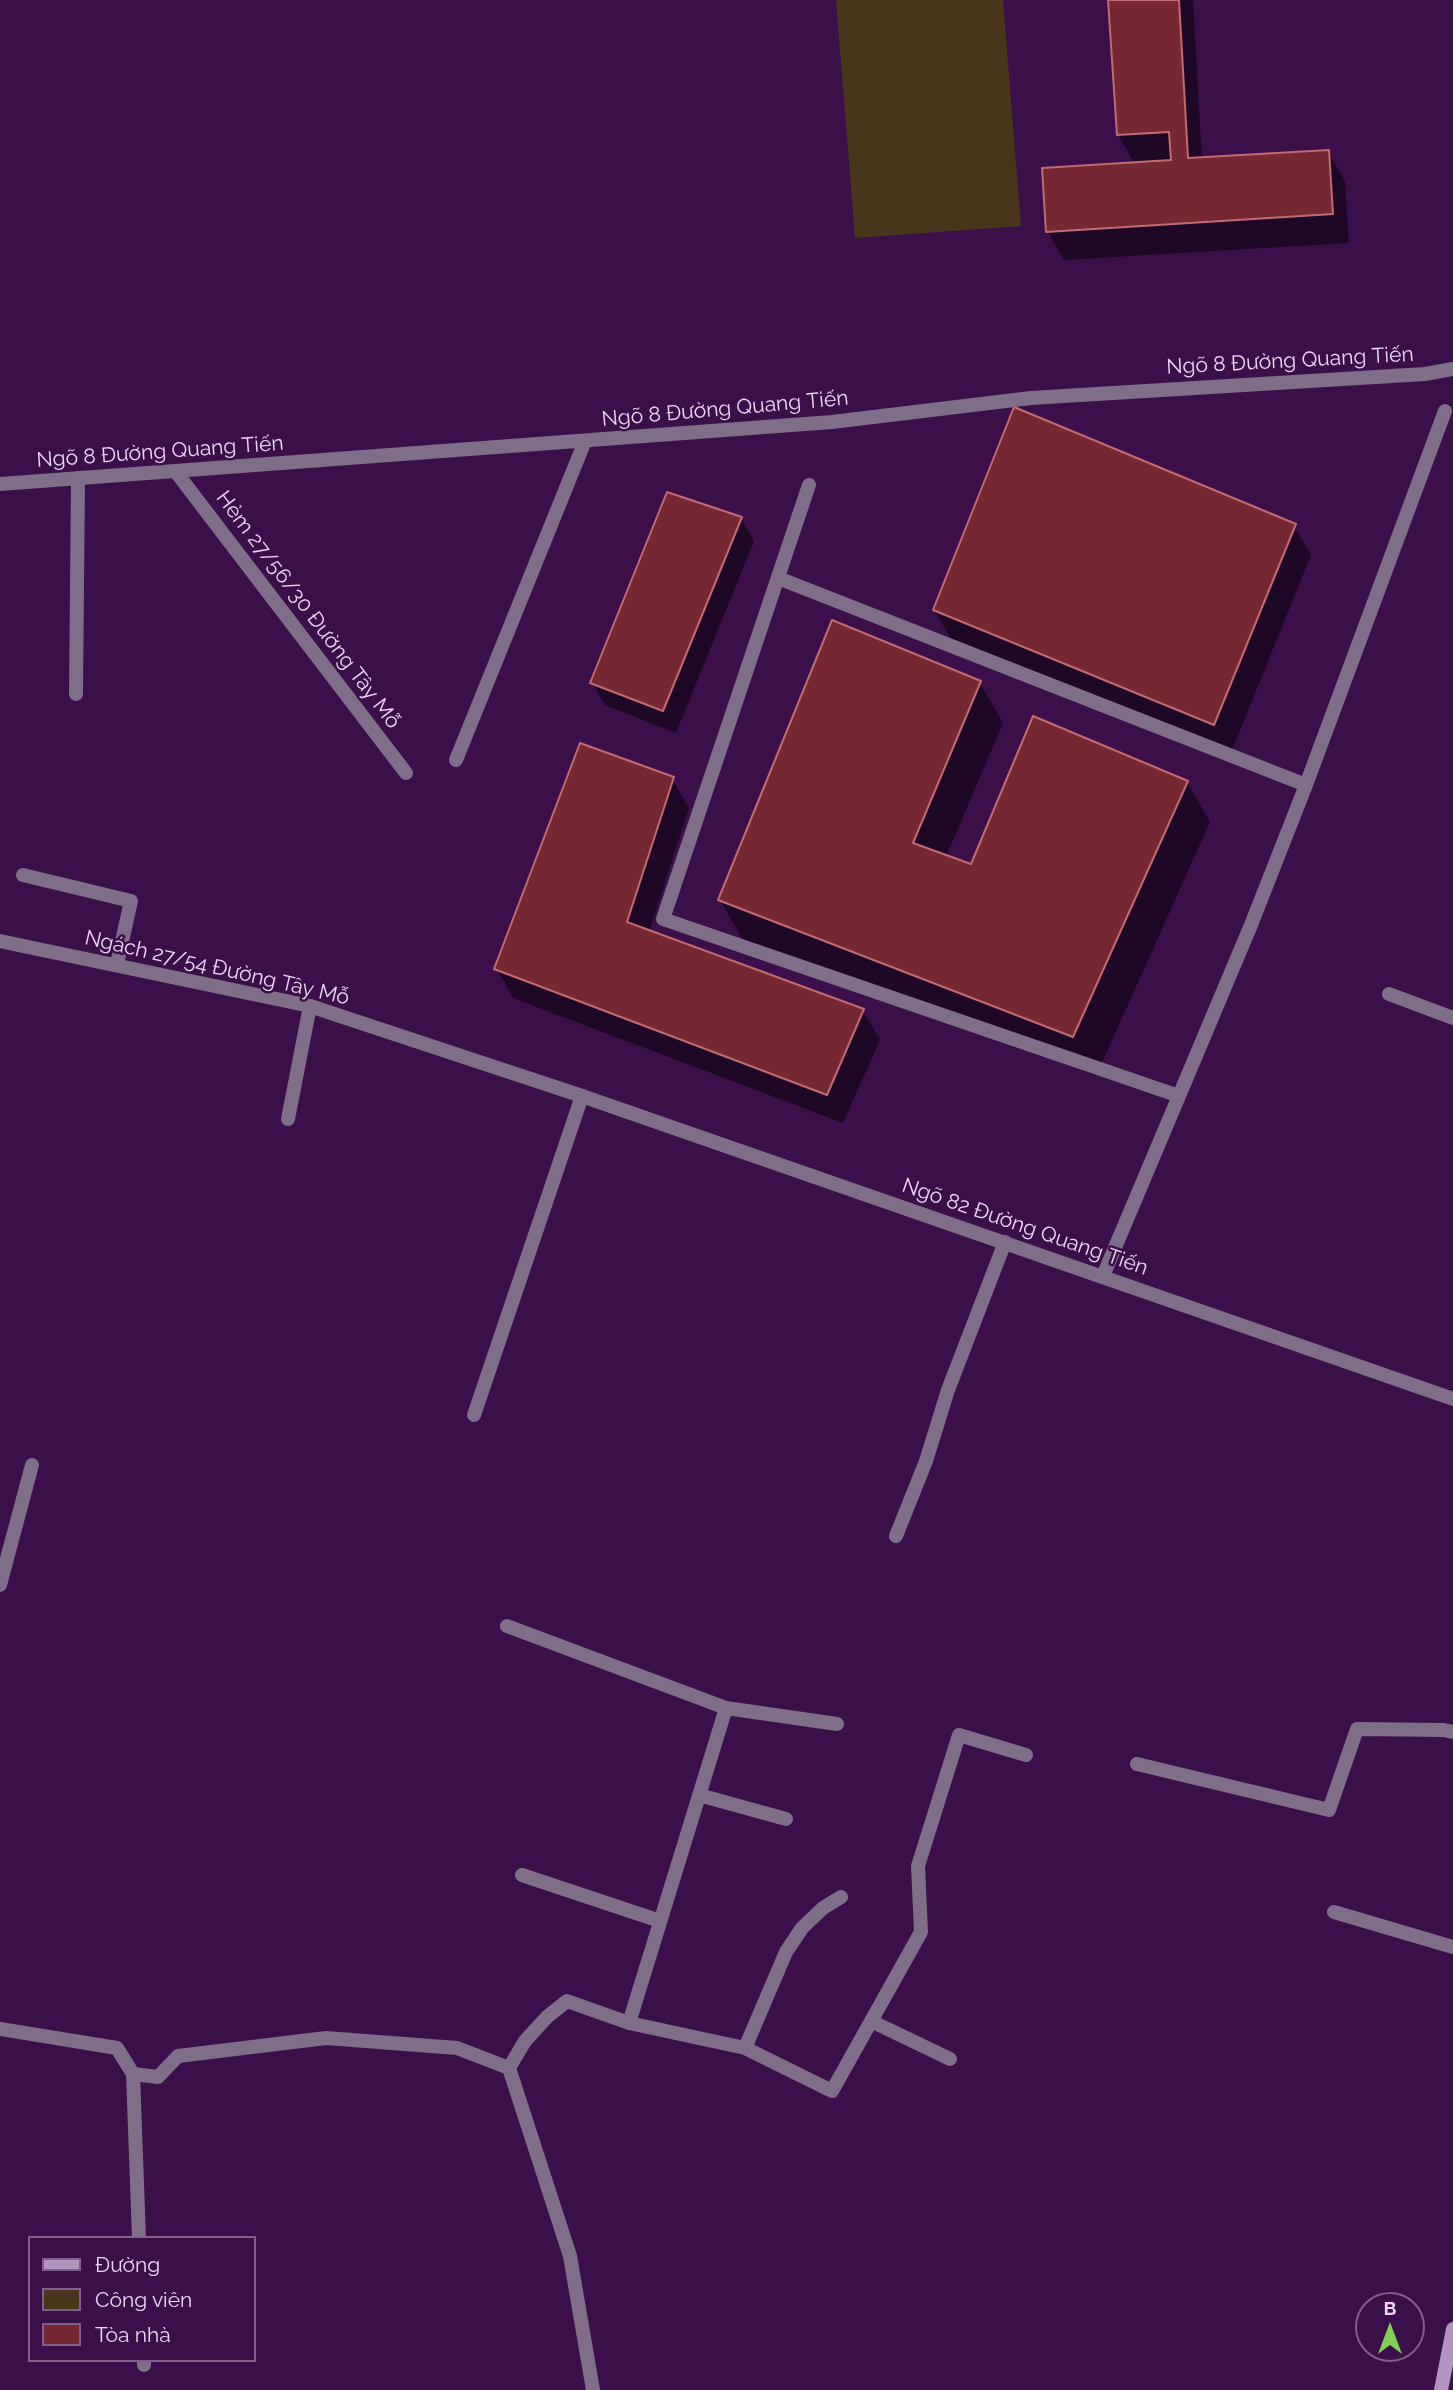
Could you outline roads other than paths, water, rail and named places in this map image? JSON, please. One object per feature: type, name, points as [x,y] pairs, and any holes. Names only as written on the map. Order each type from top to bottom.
[{"type":"street","name":"Ngõ 8 Đường Quang Tiến","points":[[0,484],[832,422],[1031,398],[1425,374],[1453,369]]},
{"type":"street","points":[[1103,1276],[1251,925],[1446,411]]},
{"type":"street","points":[[456,760],[585,441]]},
{"type":"street","name":"Hẻm 27/56/30 Đường Tây Mỗ","points":[[176,472],[406,773]]},
{"type":"street","points":[[76,694],[78,478]]},
{"type":"street","points":[[809,485],[663,919],[1179,1096]]},
{"type":"street","points":[[778,578],[1306,785]]},
{"type":"street","points":[[23,875],[131,901],[117,964]]},
{"type":"street","name":"Ngách 27/54 Đường Tây Mỗ","points":[[0,941],[310,1006],[582,1096]]},
{"type":"street","points":[[1389,994],[1453,1018]]},
{"type":"street","points":[[288,1119],[310,1006]]},
{"type":"street","points":[[474,1415],[582,1096]]},
{"type":"street","name":"Ngõ 82 Đường Quang Tiến","points":[[582,1096],[1453,1399]]},
{"type":"street","points":[[896,1536],[1005,1242]]},
{"type":"street","points":[[0,1585],[32,1465]]},
{"type":"street","points":[[507,1626],[726,1708],[837,1724]]},
{"type":"street","points":[[629,2023],[726,1708]]},
{"type":"street","points":[[1137,1764],[1329,1810],[1357,1729],[1453,1732]]},
{"type":"street","points":[[593,2390],[570,2256],[509,2068],[525,2041],[547,2017],[567,2001],[629,2023],[745,2048],[832,2091],[921,1932],[918,1866],[959,1735],[1026,1755]]},
{"type":"street","points":[[699,1795],[786,1819]]},
{"type":"street","points":[[522,1875],[660,1921]]},
{"type":"street","points":[[745,2048],[786,1952],[802,1928],[823,1908],[841,1898]]},
{"type":"street","points":[[1334,1912],[1453,1947]]},
{"type":"street","points":[[871,2021],[950,2059]]},
{"type":"street","points":[[0,2029],[117,2048],[133,2074],[139,2236]]},
{"type":"street","points":[[133,2074],[158,2077],[178,2056],[326,2038],[457,2048],[509,2068]]},
{"type":"street","points":[[1441,2390],[1453,2329]]}]
